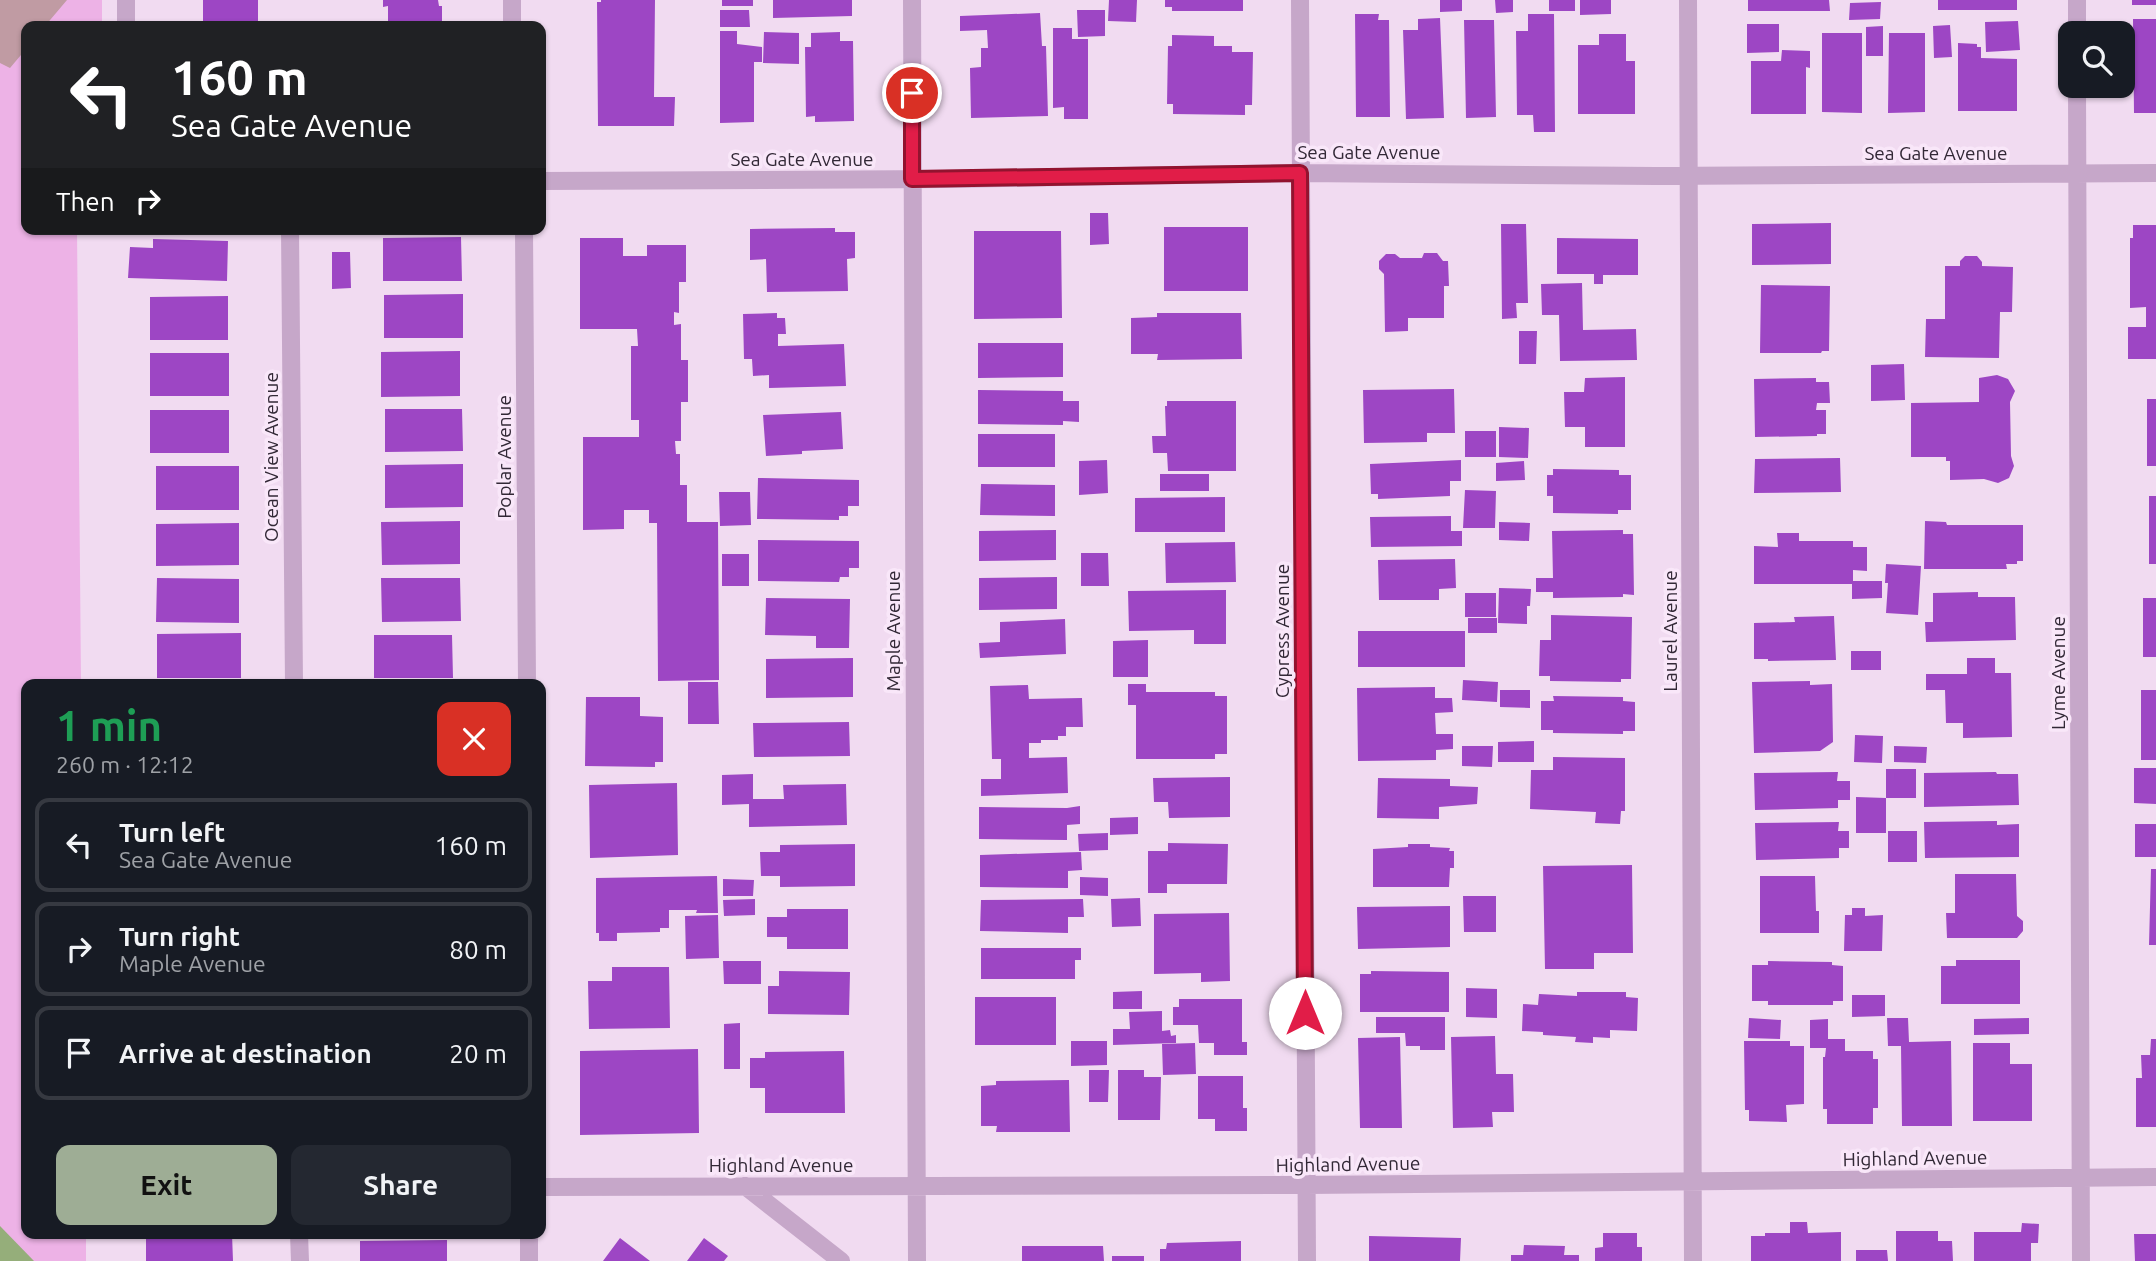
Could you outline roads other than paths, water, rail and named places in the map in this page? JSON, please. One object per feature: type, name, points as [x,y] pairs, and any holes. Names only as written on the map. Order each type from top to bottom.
[{"type":"street","points":[[126,0],[126,21]]},
{"type":"street","points":[[512,0],[512,21]]},
{"type":"street","name":"Maple Avenue","points":[[912,0],[917,1261]]},
{"type":"street","name":"Cypress Avenue","points":[[1300,0],[1307,1261]]},
{"type":"street","name":"Laurel Avenue","points":[[1688,0],[1693,1261]]},
{"type":"street","points":[[2077,0],[2077,21]]},
{"type":"street","name":"Lyme Avenue","points":[[2077,98],[2081,1261]]},
{"type":"street","name":"Sea Gate Avenue","points":[[546,181],[1300,173],[1689,176],[2156,173]]},
{"type":"street","name":"Ocean View Avenue","points":[[290,235],[294,679]]},
{"type":"street","name":"Poplar Avenue","points":[[524,235],[527,679]]},
{"type":"street","name":"Highland Avenue","points":[[546,1187],[1306,1185],[2156,1177]]},
{"type":"street","points":[[745,1186],[841,1261]]},
{"type":"street","points":[[299,1239],[300,1261]]},
{"type":"street","points":[[529,1239],[529,1261]]}]
